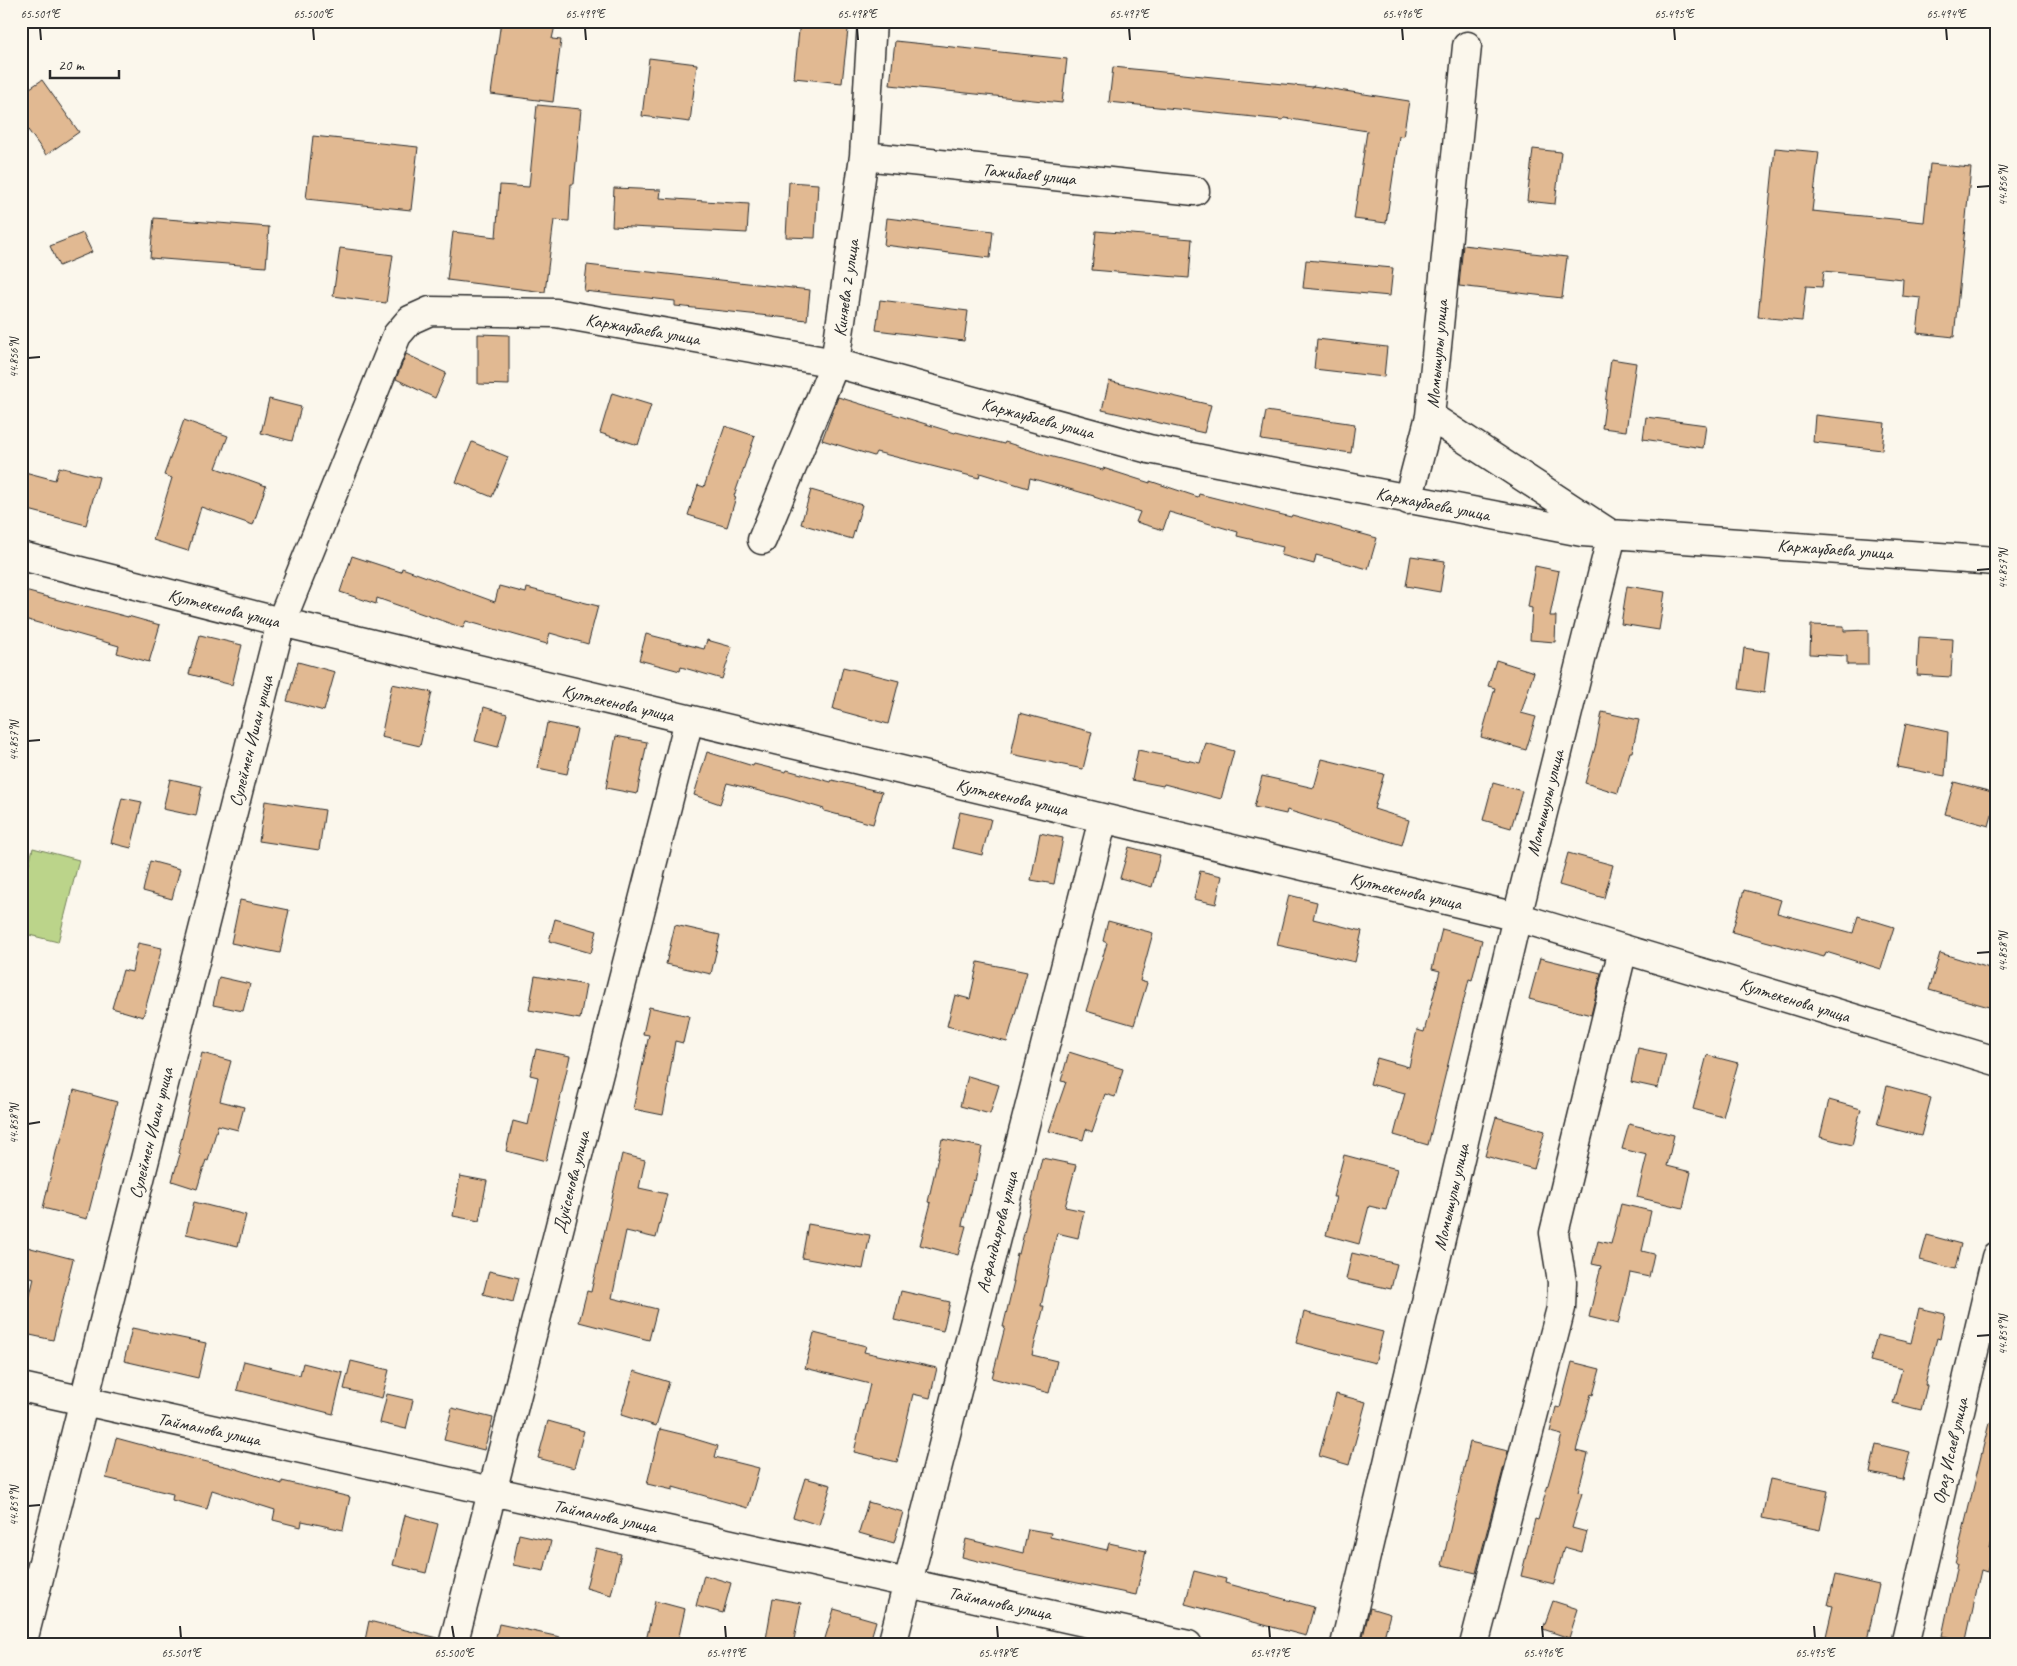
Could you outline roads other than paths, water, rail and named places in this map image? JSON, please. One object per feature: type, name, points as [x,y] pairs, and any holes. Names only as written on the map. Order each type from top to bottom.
[{"type":"street","name":"Киняева 2 улица","points":[[762,540],[835,363],[864,156],[872,21]]},
{"type":"street","name":"Момышулы улица","points":[[1345,1645],[1517,917],[1612,535],[1430,416],[1467,46]]},
{"type":"street","name":"Тажибаев улица","points":[[864,156],[1195,191]]},
{"type":"street","name":"Каржаубаева улица","points":[[281,622],[397,335],[410,320],[430,311],[556,313],[835,363],[1149,449],[1582,532],[1738,541],[1996,561]]},
{"type":"street","points":[[1408,500],[1430,416]]},
{"type":"street","name":"Култекенова улица","points":[[21,556],[281,622],[1517,917],[1996,1061]]},
{"type":"street","name":"Сулеймен Ишан улица","points":[[22,1645],[281,622]]},
{"type":"street","name":"Дуйсенова улица","points":[[453,1645],[689,720]]},
{"type":"street","name":"Асфандиярова улица","points":[[892,1645],[1103,819]]},
{"type":"street","points":[[1474,1645],[1561,1308],[1562,1282],[1554,1233],[1623,949]]},
{"type":"street","name":"Ораз Исаев улица","points":[[1905,1645],[1996,1257]]},
{"type":"street","name":"Тайманова улица","points":[[21,1387],[1188,1645]]}]
